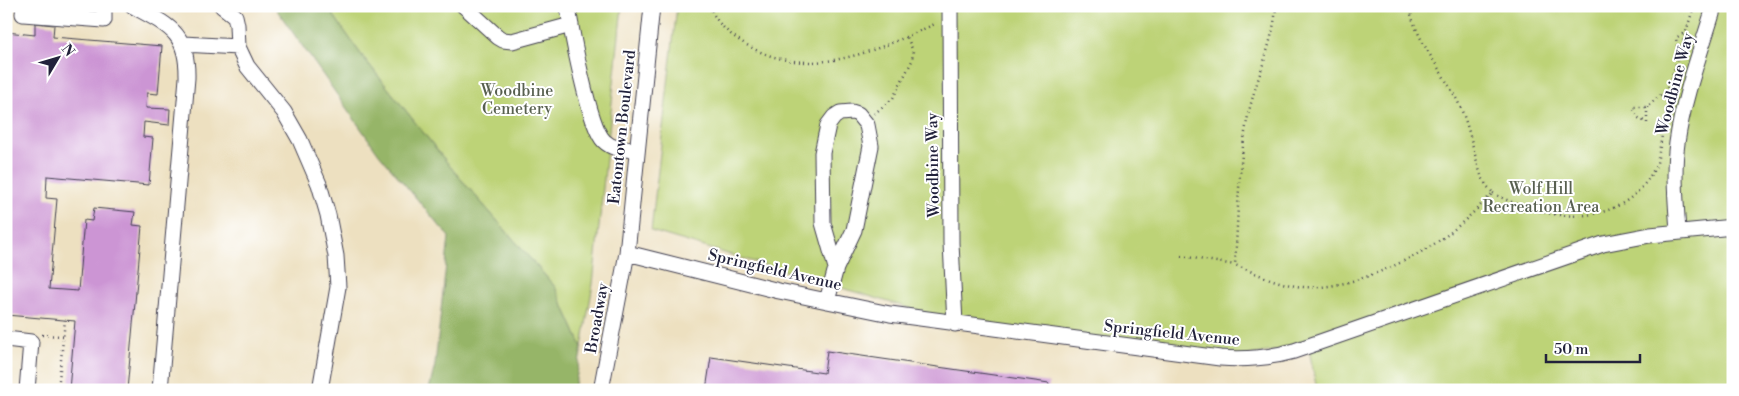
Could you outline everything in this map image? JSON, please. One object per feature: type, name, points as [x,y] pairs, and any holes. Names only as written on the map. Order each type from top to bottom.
[{"type":"street","points":[[24,6],[23,14],[104,20],[104,6]]},
{"type":"street","points":[[133,6],[168,27],[183,44],[187,60],[160,390]]},
{"type":"street","points":[[222,6],[232,12],[237,20],[238,46],[251,72],[284,112],[300,140],[319,184],[328,216],[336,256],[338,287],[320,390]]},
{"type":"street","points":[[464,6],[503,40],[512,41],[572,25]]},
{"type":"street","points":[[568,6],[585,91],[598,132],[605,142],[613,147],[637,150]]},
{"type":"street","name":"Eatontown Boulevard","points":[[627,252],[652,6]]},
{"type":"street","name":"Woodbine Way","points":[[1678,231],[1675,178],[1677,144],[1692,80],[1713,10]]},
{"type":"street","name":"Woodbine Way","points":[[950,12],[951,243],[955,324]]},
{"type":"street","points":[[183,44],[238,46]]},
{"type":"street","points":[[827,301],[836,268],[854,230],[871,146],[870,135],[864,120],[858,114],[852,112],[840,112],[828,125],[822,153],[823,223],[836,268]]},
{"type":"street","name":"Springfield Avenue","points":[[627,252],[742,282],[890,314],[1220,358],[1263,358],[1294,350],[1602,244],[1678,231],[1733,227]]},
{"type":"street","name":"Broadway","points":[[601,390],[627,252]]},
{"type":"street","points":[[6,339],[31,342],[28,390]]},
{"type":"path","points":[[710,6],[720,23],[730,34],[775,58],[791,61],[823,61],[857,56],[906,36],[950,12]]},
{"type":"path","points":[[1235,265],[1239,189],[1246,122],[1274,24],[1276,6]]},
{"type":"path","points":[[1409,6],[1416,28],[1426,49],[1442,72],[1459,105],[1481,175],[1486,185],[1493,193],[1510,203],[1526,209],[1564,216],[1580,216],[1616,207],[1642,188],[1652,176],[1658,162],[1674,75],[1694,6]]},
{"type":"path","points":[[864,120],[893,98],[912,61],[913,51],[906,36]]},
{"type":"path","points":[[1647,107],[1647,123],[1637,117],[1633,107],[1647,107],[1664,92],[1674,75]]},
{"type":"path","points":[[1182,256],[1235,265],[1271,280],[1302,287],[1316,288],[1351,281],[1385,269],[1418,254],[1451,233],[1493,193]]},
{"type":"path","points":[[58,390],[65,320]]},
{"type":"path","points":[[38,335],[63,336]]},
{"type":"green space","points":[[274,6],[327,6],[360,53],[453,170],[555,287],[582,347],[574,390],[429,390],[435,365],[449,237],[379,154]]},
{"type":"green space","name":"Woodbine Cemetery","points":[[327,6],[622,6],[593,284],[582,347],[555,287],[453,170],[360,53]]},
{"type":"green space","name":"Wolf Hill Recreation Area","points":[[677,6],[1733,6],[1733,390],[1317,390],[1308,345],[1239,357],[959,323],[651,231]]},
{"type":"building","points":[[35,23],[54,25],[53,37],[162,46],[158,94],[147,93],[146,108],[170,109],[169,125],[144,122],[143,137],[153,138],[149,185],[47,176],[46,198],[57,199],[49,289],[78,291],[84,220],[92,221],[94,208],[135,212],[133,225],[142,226],[127,390],[69,390],[75,321],[6,315],[6,32],[35,35]]},
{"type":"building","points":[[827,351],[1049,383],[1048,390],[706,390],[711,357],[824,373]]}]
